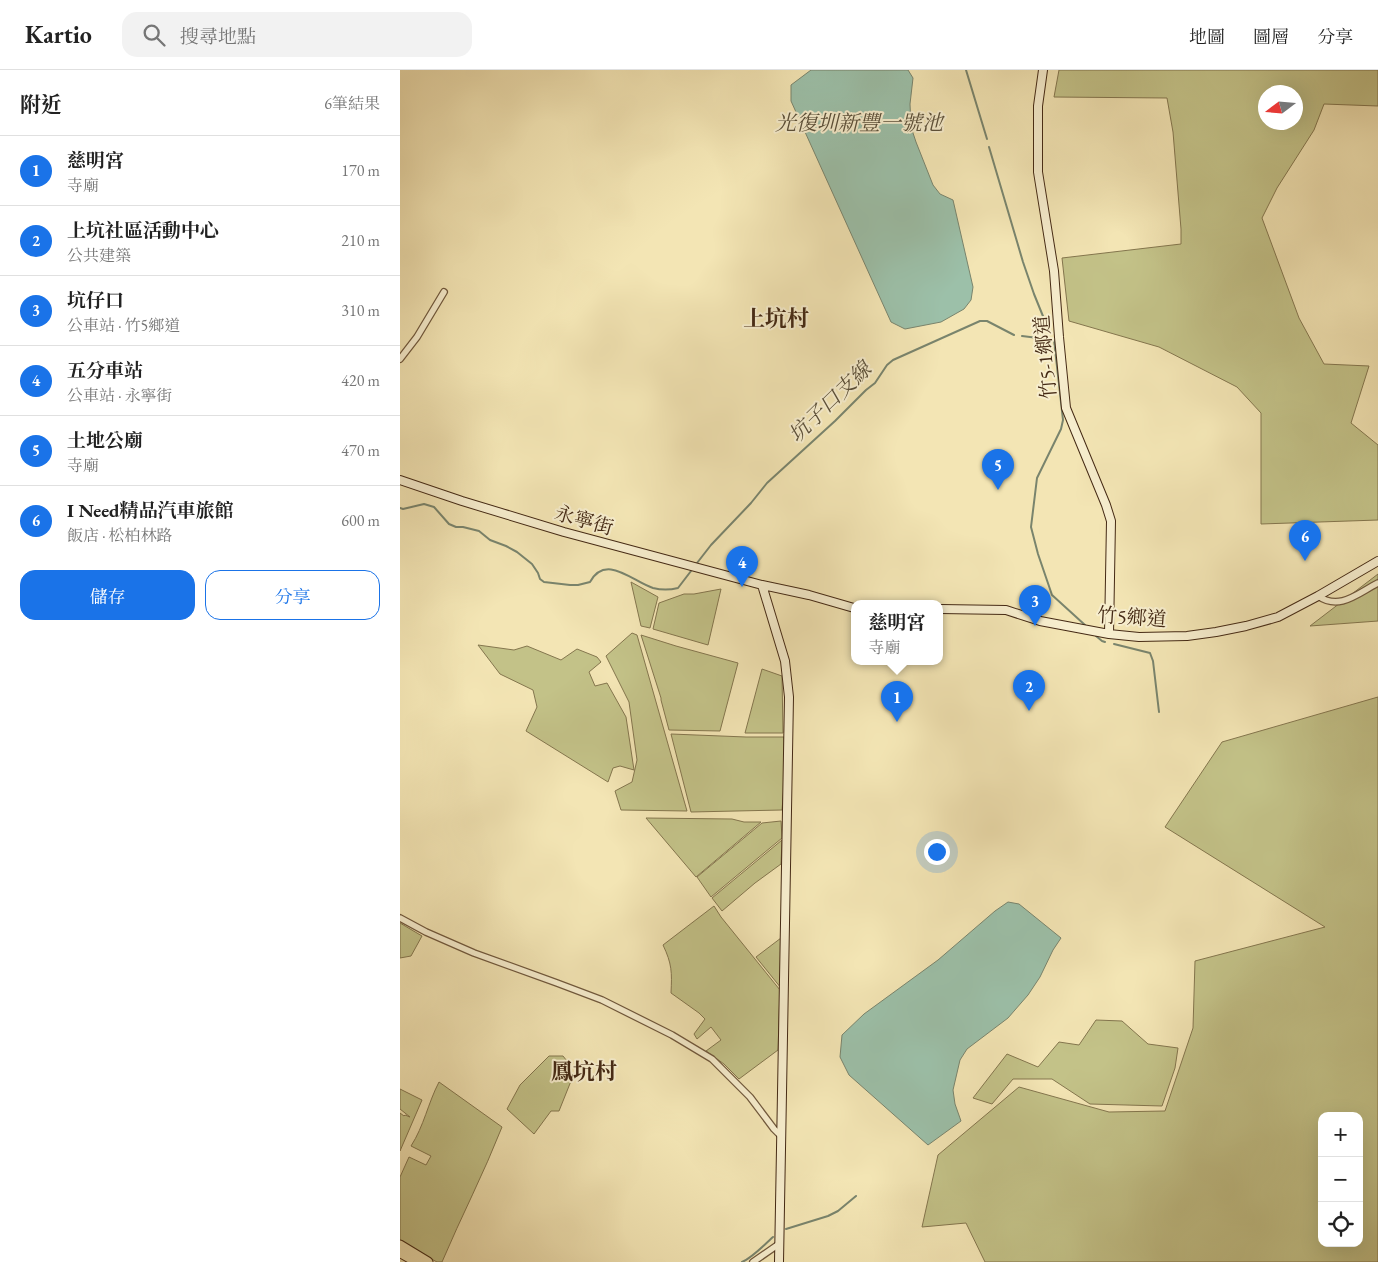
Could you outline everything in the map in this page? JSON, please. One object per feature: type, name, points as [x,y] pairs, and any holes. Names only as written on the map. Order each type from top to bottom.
[{"type":"highway","points":[[400,1252],[418,1262]]},
{"type":"highway","points":[[400,1258],[407,1262]]},
{"type":"main road","points":[[400,1245],[428,1262]]},
{"type":"street","name":"竹5-1鄉道","points":[[1043,70],[1038,106],[1038,172],[1054,270],[1066,408],[1111,521],[1109,634]]},
{"type":"street","points":[[400,359],[417,337],[444,292]]},
{"type":"street","name":"永寧街","points":[[400,480],[564,532],[762,585]]},
{"type":"street","name":"竹5鄉道","points":[[943,609],[1006,610],[1040,621],[1109,634],[1139,637],[1187,636],[1246,626],[1278,617],[1378,561]]},
{"type":"street","points":[[1318,596],[1323,600],[1336,603],[1349,600],[1378,584]]},
{"type":"street","points":[[779,1262],[789,697],[785,661],[762,585],[809,595],[851,607]]},
{"type":"street","points":[[400,918],[474,954],[602,1000],[672,1035],[712,1059],[750,1097],[781,1136]]},
{"type":"street","points":[[753,1262],[779,1244]]},
{"type":"shaded area","points":[[1059,70],[1378,70],[1378,106],[1324,104],[1314,130],[1277,188],[1262,218],[1299,318],[1324,364],[1369,366],[1351,423],[1378,445],[1378,520],[1261,524],[1261,413],[1237,387],[1159,347],[1069,321],[1062,258],[1181,244],[1173,132],[1167,98],[1054,97]]},
{"type":"shaded area","points":[[1378,574],[1378,621],[1310,626]]},
{"type":"shaded area","points":[[631,582],[658,597],[650,628],[641,626]]},
{"type":"shaded area","points":[[721,589],[708,645],[653,629],[659,603],[684,594]]},
{"type":"shaded area","points":[[632,633],[637,635],[687,811],[621,810],[615,791],[632,782],[637,760],[629,702],[606,656]]},
{"type":"shaded area","points":[[641,635],[738,663],[720,731],[669,730]]},
{"type":"shaded area","points":[[478,645],[514,650],[527,646],[561,660],[577,649],[597,657],[601,662],[589,672],[595,686],[607,683],[626,717],[634,770],[620,766],[613,768],[608,782],[526,731],[537,707],[533,690],[500,674]]},
{"type":"shaded area","points":[[762,669],[782,676],[783,733],[745,733]]},
{"type":"shaded area","points":[[1378,697],[1378,1262],[985,1262],[966,1223],[922,1227],[938,1155],[1019,1087],[1109,1112],[1165,1111],[1193,1028],[1195,961],[1325,927],[1165,827],[1222,742]]},
{"type":"shaded area","points":[[671,734],[784,737],[785,774],[782,810],[691,812]]},
{"type":"shaded area","points":[[646,818],[732,819],[744,822],[761,822],[696,877]]},
{"type":"shaded area","points":[[781,821],[782,838],[711,897],[697,877],[762,823]]},
{"type":"shaded area","points":[[782,840],[781,864],[722,911],[712,898]]},
{"type":"shaded area","points":[[714,906],[780,990],[778,1050],[739,1079],[724,1064],[706,1051],[721,1040],[711,1027],[697,1039],[694,1034],[705,1019],[671,993],[671,968],[663,945]]},
{"type":"shaded area","points":[[400,923],[422,936],[411,956],[400,958]]},
{"type":"shaded area","points":[[781,938],[781,988],[756,957]]},
{"type":"shaded area","points":[[1096,1020],[1122,1021],[1148,1044],[1178,1048],[1175,1068],[1162,1106],[1090,1104],[1052,1079],[1013,1079],[992,1104],[973,1098],[1007,1054],[1038,1067],[1059,1042],[1079,1045]]},
{"type":"shaded area","points":[[549,1056],[563,1056],[571,1066],[571,1081],[559,1111],[551,1111],[534,1134],[507,1109],[520,1085]]},
{"type":"shaded area","points":[[439,1082],[502,1127],[442,1262],[437,1262],[400,1242],[400,1177],[409,1157],[426,1165],[431,1156],[411,1146]]},
{"type":"shaded area","points":[[400,1089],[422,1100],[400,1151],[400,1113],[410,1117],[400,1109]]},
{"type":"water","name":"光復圳新豐一號池","points":[[811,70],[908,70],[913,78],[910,104],[911,127],[916,142],[933,185],[940,194],[953,200],[973,287],[971,300],[964,309],[941,322],[905,329],[891,322],[791,101],[791,85]]},
{"type":"water","points":[[1008,902],[1019,904],[1061,938],[1028,995],[1008,1018],[967,1049],[960,1060],[953,1090],[955,1104],[961,1121],[928,1145],[849,1075],[840,1057],[842,1035],[864,1014],[938,960]]},
{"type":"waterway","points":[[966,70],[987,139]]},
{"type":"waterway","points":[[989,147],[1023,262],[1049,331]]},
{"type":"waterway","name":"坑子口支線","points":[[697,563],[767,483],[875,383],[887,365],[893,360],[980,321],[987,321],[1014,335]]},
{"type":"waterway","name":"坑子口支線","points":[[1022,336],[1054,340]]},
{"type":"waterway","points":[[1054,340],[1063,420],[1061,429],[1037,478],[1031,527],[1052,595],[1085,625]]},
{"type":"waterway","name":"坑子口支線","points":[[400,508],[424,504],[434,507],[449,524],[479,531],[490,540],[517,552],[532,564],[540,579],[544,582],[578,585],[590,582],[596,574],[604,570],[612,570],[653,588],[669,589],[678,588],[691,571]]},
{"type":"waterway","points":[[1096,636],[1105,642]]},
{"type":"waterway","points":[[1114,644],[1150,653],[1153,661],[1159,712]]},
{"type":"waterway","points":[[786,1229],[828,1216],[838,1211],[856,1196]]},
{"type":"waterway","points":[[742,1262],[773,1237]]},
{"type":"place","name":"土地公廟","points":[[998,490]]},
{"type":"place","name":"I Need精品汽車旅館","points":[[1305,561]]},
{"type":"place","name":"五分車站","points":[[742,587]]},
{"type":"place","name":"坑仔口","points":[[1035,626]]},
{"type":"place","name":"上坑社區活動中心","points":[[1029,711]]},
{"type":"place","name":"慈明宮","points":[[897,722]]},
{"type":"district","name":"上坑村","points":[[776,318]]},
{"type":"district","name":"鳳坑村","points":[[584,1071]]}]
